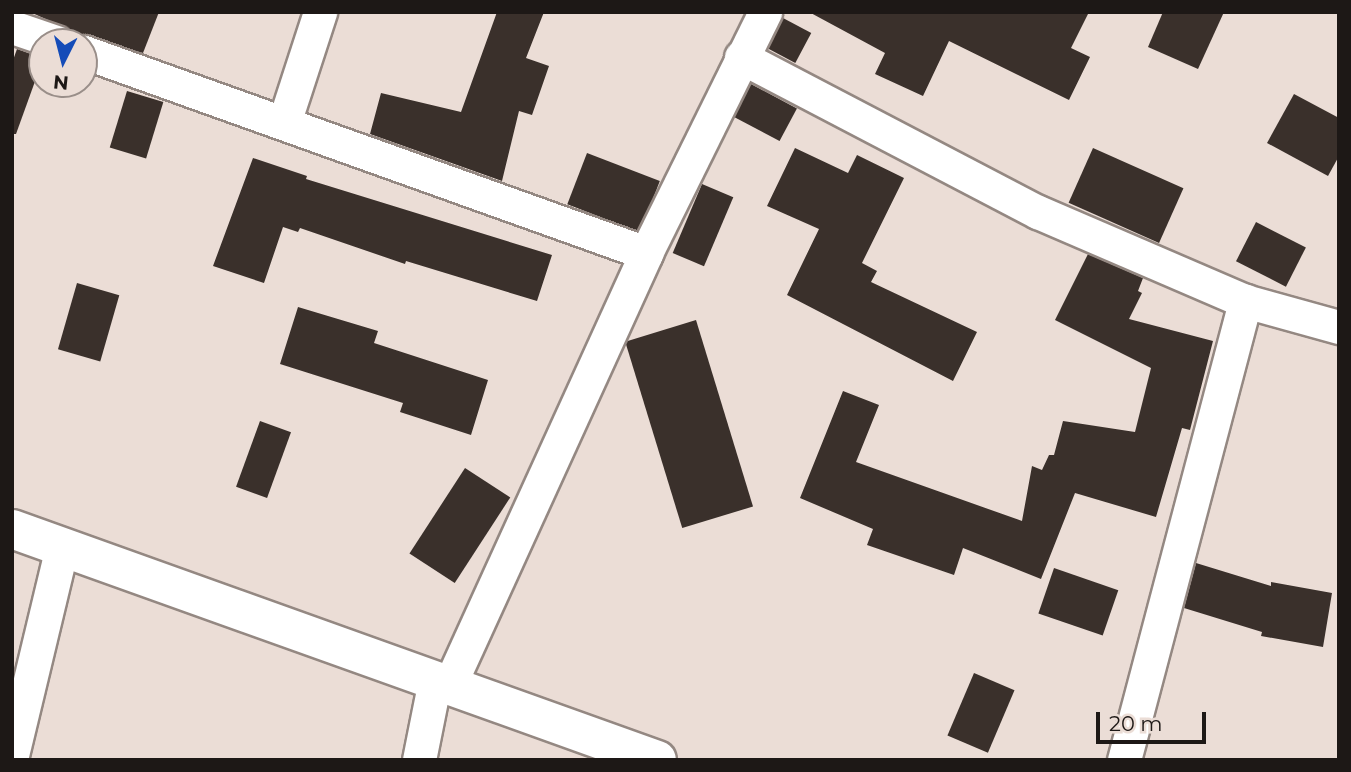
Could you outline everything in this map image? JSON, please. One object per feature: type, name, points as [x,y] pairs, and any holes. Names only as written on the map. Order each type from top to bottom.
[{"type":"street","points":[[284,123],[320,12]]},
{"type":"street","points":[[419,760],[442,683],[646,253],[765,12]]},
{"type":"street","points":[[98,57],[646,253]]},
{"type":"street","points":[[741,57],[1038,212],[1245,301],[1339,327]]},
{"type":"street","points":[[1124,760],[1245,301]]},
{"type":"street","points":[[12,528],[657,760]]},
{"type":"street","points":[[12,755],[62,546]]},
{"type":"building","points":[[30,12],[159,12],[143,53],[98,40],[98,28],[66,28]]},
{"type":"building","points":[[497,12],[544,12],[526,58],[549,66],[532,115],[519,111],[502,181],[370,134],[381,93],[461,112]]},
{"type":"building","points":[[809,12],[1089,12],[1071,48],[1090,57],[1069,100],[949,41],[923,96],[875,74],[885,53]]},
{"type":"building","points":[[1163,12],[1224,12],[1198,69],[1148,47]]},
{"type":"building","points":[[783,18],[811,33],[795,63],[767,48]]},
{"type":"building","points":[[17,49],[28,53],[29,98],[16,134],[12,134],[12,63]]},
{"type":"building","points":[[751,84],[797,108],[780,141],[734,117]]},
{"type":"building","points":[[127,91],[163,102],[146,159],[110,147]]},
{"type":"building","points":[[1294,94],[1339,118],[1339,156],[1328,176],[1267,143]]},
{"type":"building","points":[[795,148],[848,173],[857,155],[904,178],[862,263],[877,271],[871,282],[977,332],[953,381],[787,295],[819,229],[767,206]]},
{"type":"building","points":[[1093,148],[1183,188],[1159,243],[1069,203]]},
{"type":"building","points":[[587,153],[660,181],[640,232],[567,204]]},
{"type":"building","points":[[253,158],[307,176],[306,179],[552,255],[537,301],[406,261],[405,264],[300,228],[298,232],[283,227],[264,283],[213,266]]},
{"type":"building","points":[[702,184],[733,197],[704,266],[673,253]]},
{"type":"building","points":[[1256,222],[1306,247],[1286,287],[1236,261]]},
{"type":"building","points":[[1088,254],[1143,278],[1138,291],[1142,293],[1129,319],[1213,341],[1190,430],[1182,428],[1156,517],[1075,493],[1041,579],[963,548],[954,575],[867,545],[873,529],[800,498],[843,391],[879,405],[856,462],[1022,521],[1032,466],[1042,470],[1049,455],[1054,455],[1063,421],[1135,432],[1151,368],[1055,320]]},
{"type":"building","points":[[77,283],[119,295],[100,361],[58,349]]},
{"type":"building","points":[[298,307],[378,331],[374,343],[488,380],[471,435],[400,412],[403,403],[280,364]]},
{"type":"building","points":[[696,320],[753,506],[682,528],[625,342]]},
{"type":"building","points":[[260,421],[291,432],[267,498],[236,487]]},
{"type":"building","points":[[465,468],[510,497],[455,583],[409,554]]},
{"type":"building","points":[[1196,563],[1271,586],[1271,582],[1332,593],[1323,647],[1261,636],[1262,632],[1184,608]]},
{"type":"building","points":[[1054,568],[1118,590],[1103,636],[1038,613]]},
{"type":"building","points":[[974,673],[1015,690],[988,753],[947,736]]}]
